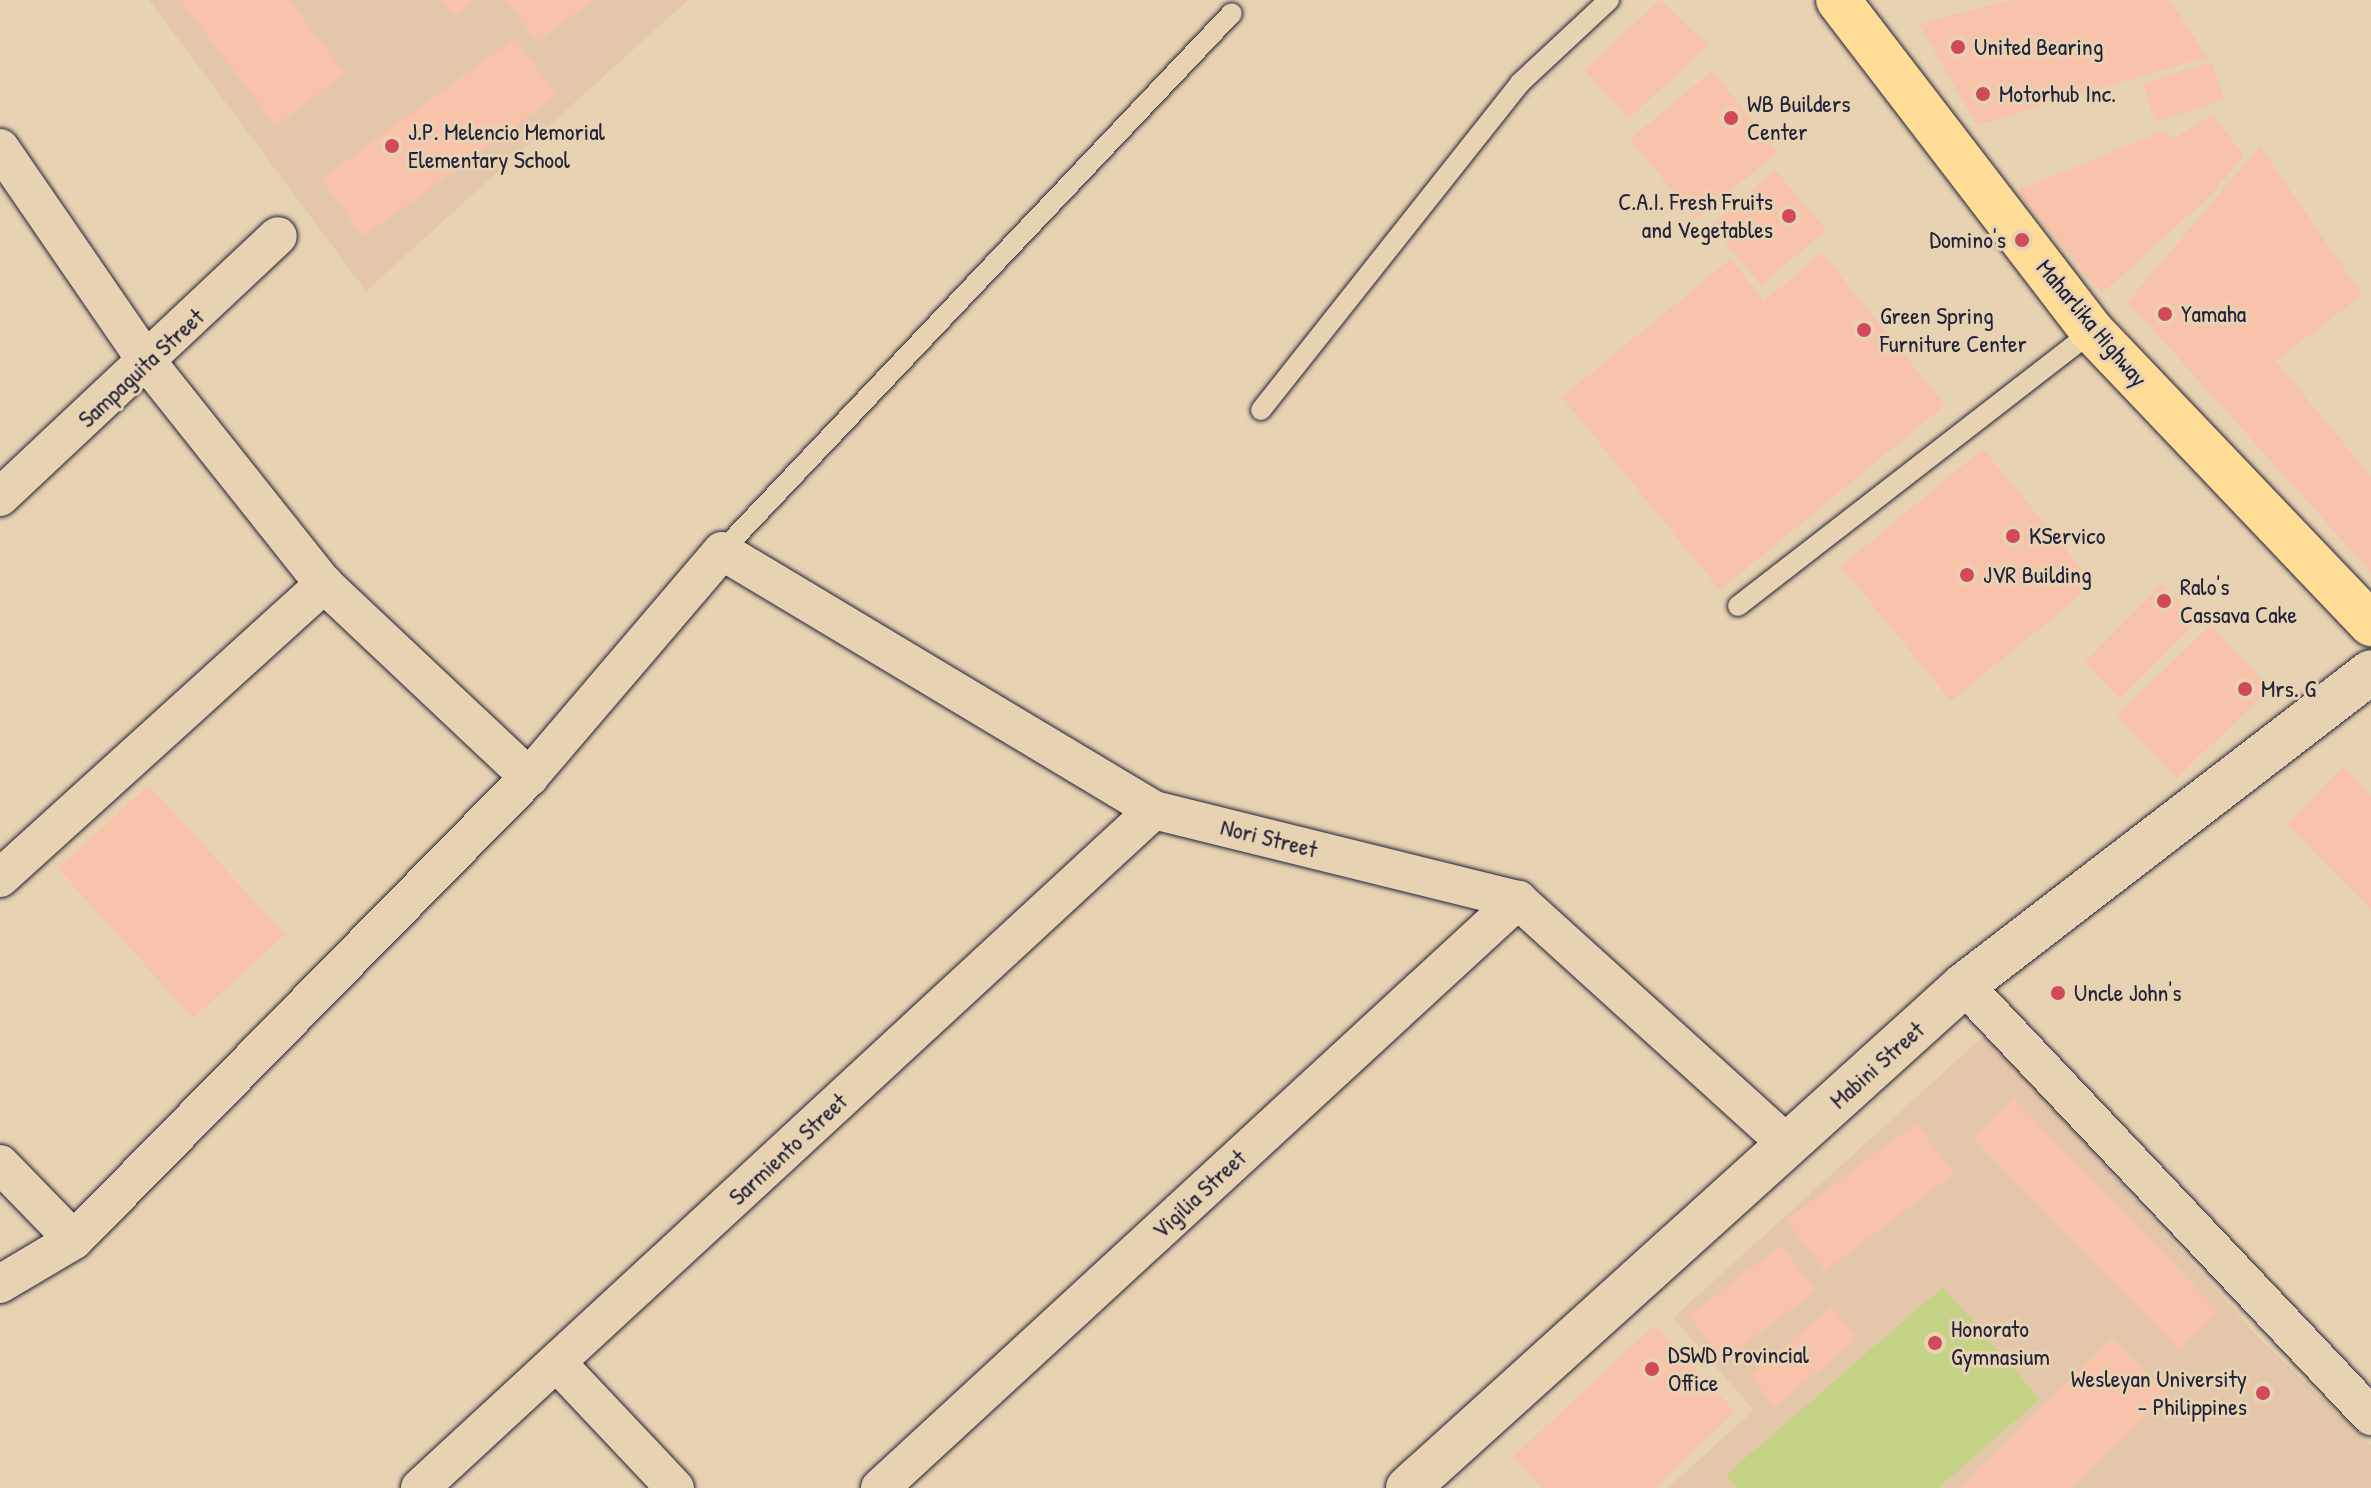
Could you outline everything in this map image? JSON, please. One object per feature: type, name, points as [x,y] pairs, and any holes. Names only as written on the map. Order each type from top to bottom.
[{"type":"main road","name":"Maharlika Highway","points":[[1838,0],[2092,331],[2371,624]]},
{"type":"main road","name":"Mabini Street","points":[[1408,1488],[1964,985],[2371,672]]},
{"type":"street","points":[[0,148],[148,363],[324,584],[529,777]]},
{"type":"street","name":"Sampaguita Street","points":[[0,497],[148,363],[278,236]]},
{"type":"street","points":[[0,1284],[74,1240],[529,777],[722,551]]},
{"type":"street","name":"Nori Street","points":[[722,551],[1154,810],[1518,900],[1789,1146]]},
{"type":"street","points":[[0,878],[324,584]]},
{"type":"street","name":"Sarmiento Street","points":[[420,1488],[1154,810]]},
{"type":"street","name":"Vigilia Street","points":[[880,1488],[1518,900]]},
{"type":"street","points":[[1964,985],[2371,1416]]},
{"type":"street","points":[[0,1164],[74,1240]]},
{"type":"street","points":[[557,1363],[675,1488]]},
{"type":"lane","points":[[1261,410],[1520,83],[1609,0]]},
{"type":"lane","points":[[722,551],[1232,13]]},
{"type":"lane","points":[[1738,606],[2092,331]]},
{"type":"shaded area","name":"J.P. Melencio Memorial Elementary School","points":[[149,0],[688,0],[366,291]]},
{"type":"shaded area","points":[[1986,1034],[2262,1341],[2371,1445],[2371,1488],[1668,1488],[1754,1410],[1673,1318]]},
{"type":"green space","name":"Honorato Gymnasium","points":[[1943,1287],[2040,1399],[1938,1488],[1737,1488],[1726,1475]]},
{"type":"building","points":[[180,0],[290,0],[345,73],[276,126]]},
{"type":"building","points":[[442,0],[474,0],[454,16]]},
{"type":"building","points":[[506,0],[594,0],[537,42]]},
{"type":"building","points":[[1660,0],[1708,45],[1629,118],[1585,70]]},
{"type":"building","points":[[2011,0],[2170,0],[2207,57],[1977,125],[1919,24]]},
{"type":"building","points":[[515,38],[557,96],[363,237],[321,179]]},
{"type":"building","points":[[2212,62],[2224,99],[2155,122],[2143,84]]},
{"type":"building","points":[[1712,71],[1778,152],[1696,219],[1630,139]]},
{"type":"building","points":[[2212,115],[2244,155],[2207,199],[2102,293],[2016,191],[2161,132],[2175,138]]},
{"type":"building","points":[[2260,146],[2362,295],[2276,361],[2371,477],[2371,572],[2128,302]]},
{"type":"building","points":[[1775,170],[1826,230],[1761,285],[1711,226]]},
{"type":"building","points":[[1822,253],[1945,405],[1720,590],[1562,397],[1731,259],[1764,301]]},
{"type":"building","name":"JVR Building","points":[[1983,449],[2094,584],[1951,701],[1841,566]]},
{"type":"building","points":[[2162,584],[2198,620],[2120,699],[2085,662]]},
{"type":"building","points":[[2211,625],[2270,689],[2176,778],[2117,715]]},
{"type":"building","points":[[2343,767],[2371,795],[2371,910],[2287,824]]},
{"type":"building","points":[[149,785],[285,935],[193,1018],[58,868]]},
{"type":"building","points":[[2014,1098],[2219,1311],[2179,1350],[1973,1138]]},
{"type":"building","points":[[1916,1123],[1954,1174],[1825,1271],[1786,1220]]},
{"type":"building","points":[[1782,1245],[1816,1291],[1723,1361],[1689,1315]]},
{"type":"building","points":[[1832,1307],[1857,1339],[1775,1407],[1749,1375]]},
{"type":"building","name":"DSWD Provincial Office","points":[[1655,1325],[1735,1412],[1654,1488],[1542,1488],[1513,1457]]},
{"type":"building","points":[[2112,1338],[2168,1395],[2072,1488],[1959,1488]]},
{"type":"place","name":"United Bearing","points":[[1958,47]]},
{"type":"place","name":"Motorhub Inc.","points":[[1983,94]]},
{"type":"place","name":"WB Builders Center","points":[[1731,118]]},
{"type":"place","name":"J.P. Melencio Memorial Elementary School","points":[[392,146]]},
{"type":"place","name":"C.A.I. Fresh Fruits and Vegetables","points":[[1789,216]]},
{"type":"place","name":"Domino's","points":[[2022,240]]},
{"type":"place","name":"Yamaha","points":[[2165,314]]},
{"type":"place","name":"Green Spring Furniture Center","points":[[1864,330]]},
{"type":"place","name":"KServico","points":[[2013,536]]},
{"type":"place","name":"JVR Building","points":[[1967,575]]},
{"type":"place","name":"Ralo's Cassava Cake","points":[[2164,601]]},
{"type":"place","name":"Mrs. G","points":[[2245,689]]},
{"type":"place","name":"Uncle John's","points":[[2058,993]]},
{"type":"place","name":"Honorato Gymnasium","points":[[1935,1343]]},
{"type":"place","name":"DSWD Provincial Office","points":[[1652,1369]]},
{"type":"place","name":"Wesleyan University - Philippines","points":[[2263,1393]]}]
